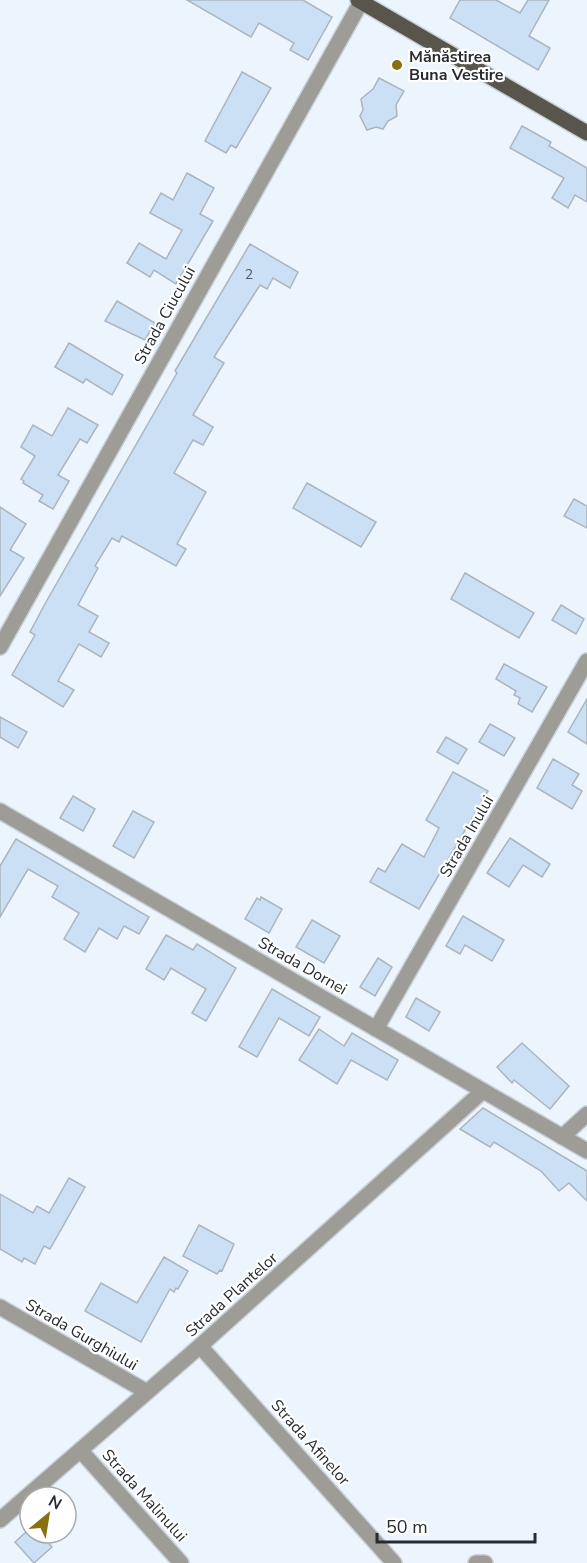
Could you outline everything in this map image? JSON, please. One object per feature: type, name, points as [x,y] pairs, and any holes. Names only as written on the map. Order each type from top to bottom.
[{"type":"main road","points":[[359,1],[587,133]]},
{"type":"street","name":"Strada Ciucului","points":[[0,647],[359,1]]},
{"type":"street","name":"Strada Inului","points":[[376,1029],[587,661]]},
{"type":"street","name":"Strada Dornei","points":[[0,811],[587,1151]]},
{"type":"street","name":"Strada Plantelor","points":[[0,1520],[200,1346],[483,1091]]},
{"type":"street","points":[[562,1137],[587,1114]]},
{"type":"street","name":"Strada Gurghiului","points":[[0,1307],[147,1392]]},
{"type":"street","name":"Strada Afinelor","points":[[200,1346],[394,1563]]},
{"type":"street","name":"Strada Malinului","points":[[81,1451],[181,1563]]},
{"type":"street","points":[[476,1563],[485,1563]]},
{"type":"building","points":[[187,0],[303,0],[332,17],[308,60],[290,50],[294,43],[259,23],[251,37]]},
{"type":"building","points":[[460,0],[496,0],[520,13],[528,0],[549,0],[529,36],[550,48],[538,70],[450,18]]},
{"type":"building","points":[[242,72],[271,88],[236,148],[231,145],[226,153],[205,141]]},
{"type":"building","points":[[379,78],[404,91],[396,105],[397,116],[388,121],[383,129],[376,127],[367,130],[360,116],[363,110],[361,99],[373,89]]},
{"type":"building","points":[[522,126],[551,142],[549,146],[587,168],[587,202],[575,195],[568,208],[552,198],[564,178],[510,148]]},
{"type":"building","points":[[187,173],[214,188],[200,214],[213,221],[176,284],[154,270],[150,277],[127,263],[139,243],[166,259],[182,230],[150,213],[161,193],[173,200]]},
{"type":"building","points":[[250,244],[298,272],[290,288],[273,278],[267,289],[260,285],[214,357],[224,363],[193,415],[213,427],[203,445],[193,440],[174,473],[206,492],[177,544],[186,549],[176,566],[122,536],[119,542],[112,538],[95,566],[98,568],[78,605],[98,616],[89,632],[109,643],[101,657],[79,644],[58,681],[74,690],[63,707],[12,675],[35,635],[30,632],[46,602],[177,373],[175,371]]},
{"type":"building","points":[[117,301],[155,323],[145,340],[105,321]]},
{"type":"building","points":[[69,343],[123,375],[112,395],[86,379],[83,383],[55,367]]},
{"type":"building","points":[[68,408],[98,425],[87,443],[80,439],[58,475],[69,481],[53,509],[39,501],[43,495],[23,483],[21,479],[35,456],[21,447],[33,425],[52,436]]},
{"type":"building","points":[[307,483],[376,522],[361,547],[293,508]]},
{"type":"building","points":[[574,499],[587,506],[587,528],[564,516]]},
{"type":"building","points":[[0,507],[26,524],[10,550],[24,558],[0,596]]},
{"type":"building","points":[[465,573],[534,613],[519,638],[451,599]]},
{"type":"building","points":[[561,605],[584,619],[576,634],[552,620]]},
{"type":"building","points":[[504,664],[547,687],[532,712],[518,704],[520,698],[514,695],[516,691],[496,679]]},
{"type":"building","points":[[587,699],[587,744],[568,732]]},
{"type":"building","points":[[0,717],[27,732],[18,748],[0,737]]},
{"type":"building","points":[[490,724],[515,738],[504,756],[479,742]]},
{"type":"building","points":[[446,737],[467,749],[458,764],[437,752]]},
{"type":"building","points":[[553,759],[579,774],[572,785],[582,791],[572,809],[537,788]]},
{"type":"building","points":[[453,772],[488,791],[419,909],[370,882],[378,868],[385,872],[402,844],[424,857],[439,828],[426,820]]},
{"type":"building","points":[[73,796],[95,809],[83,831],[60,818]]},
{"type":"building","points":[[133,811],[154,822],[134,858],[113,846]]},
{"type":"building","points":[[510,838],[550,864],[542,877],[523,865],[509,887],[487,873]]},
{"type":"building","points":[[16,839],[149,917],[139,934],[124,926],[117,939],[99,928],[85,952],[64,939],[79,913],[52,897],[58,886],[28,869],[0,917],[0,866]]},
{"type":"building","points":[[261,897],[282,909],[269,933],[245,919],[257,898],[260,900]]},
{"type":"building","points":[[463,916],[504,940],[492,961],[465,945],[460,954],[446,946]]},
{"type":"building","points":[[312,920],[340,936],[324,963],[296,947]]},
{"type":"building","points":[[166,935],[193,950],[197,944],[236,968],[206,1021],[192,1013],[206,989],[171,968],[164,980],[146,969]]},
{"type":"building","points":[[378,958],[392,967],[375,996],[360,987]]},
{"type":"building","points":[[272,989],[320,1017],[309,1036],[279,1018],[257,1057],[239,1047]]},
{"type":"building","points":[[416,998],[440,1012],[429,1031],[406,1017]]},
{"type":"building","points":[[319,1029],[344,1046],[352,1033],[398,1060],[387,1080],[351,1060],[337,1084],[299,1060]]},
{"type":"building","points":[[522,1043],[569,1086],[550,1109],[514,1080],[512,1083],[497,1067]]},
{"type":"building","points":[[483,1108],[587,1171],[587,1201],[569,1183],[559,1191],[541,1171],[494,1142],[490,1147],[460,1129]]},
{"type":"building","points":[[69,1178],[85,1187],[50,1249],[44,1246],[35,1264],[24,1258],[22,1262],[0,1249],[0,1194],[33,1213],[37,1206],[49,1213]]},
{"type":"building","points":[[199,1225],[234,1244],[222,1271],[220,1270],[217,1274],[183,1256]]},
{"type":"building","points":[[164,1257],[188,1271],[178,1289],[176,1288],[174,1292],[170,1289],[141,1342],[85,1311],[101,1283],[137,1303]]},
{"type":"building","points":[[18,1539],[18,1545],[50,1545],[52,1547],[34,1563],[15,1542]]},
{"type":"place","name":"Mănăstirea Buna Vestire","points":[[397,65]]}]
